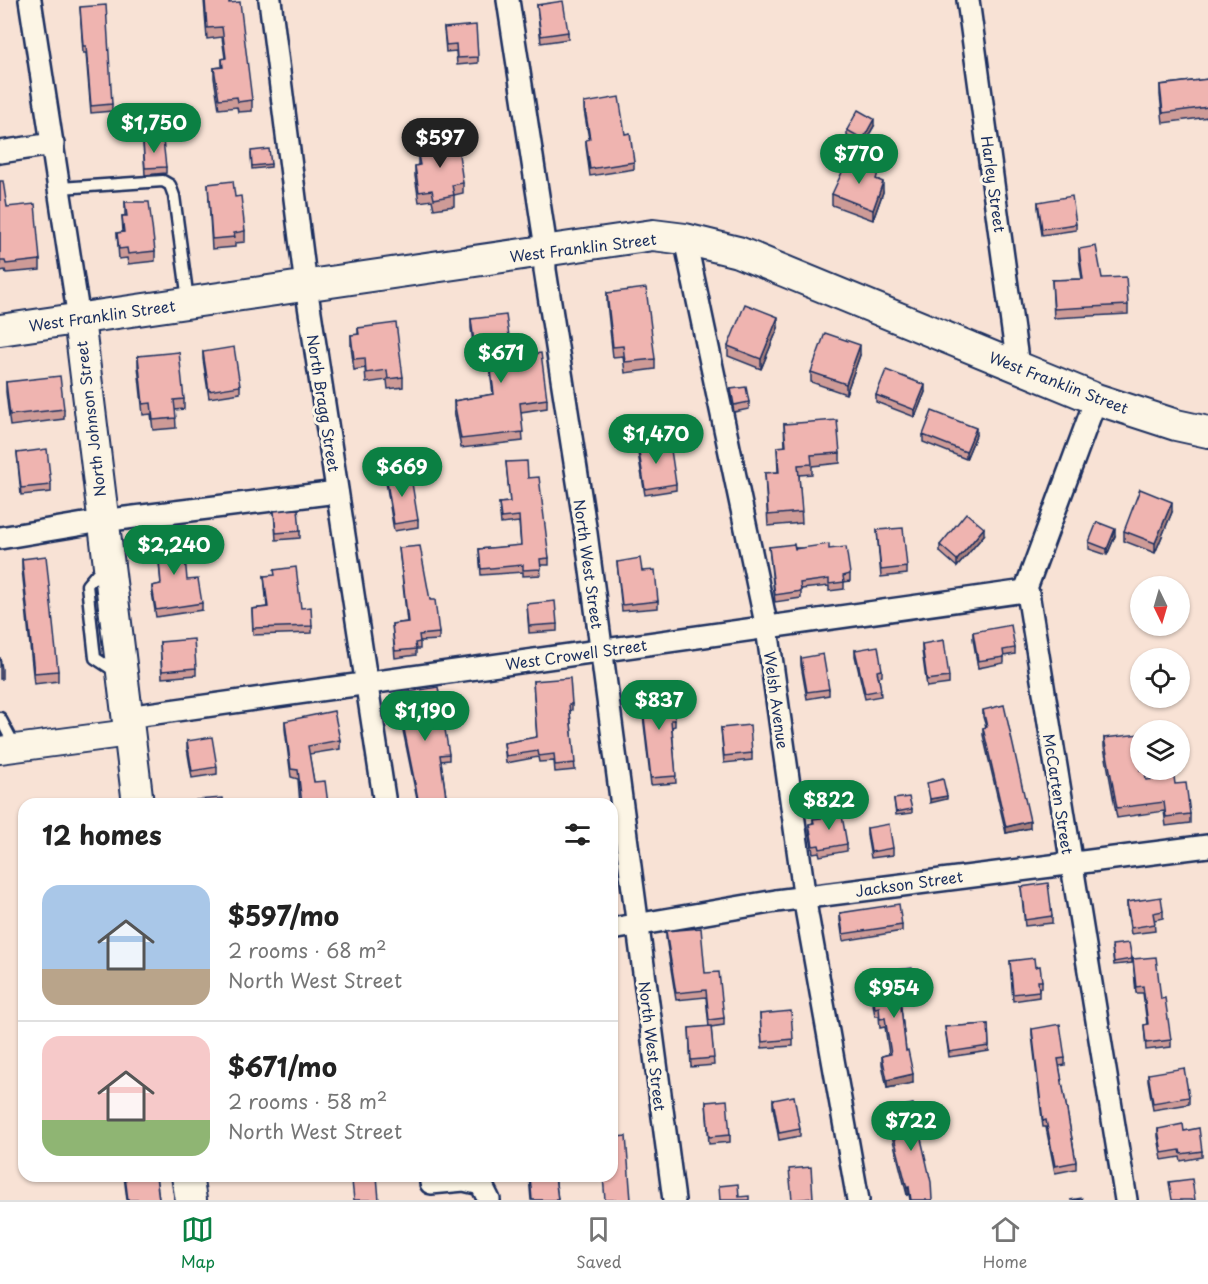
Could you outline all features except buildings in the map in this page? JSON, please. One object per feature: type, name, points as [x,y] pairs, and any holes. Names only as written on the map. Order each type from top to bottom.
[{"type":"main road","name":"West Franklin Street","points":[[0,330],[653,235],[685,239],[738,252],[1096,399],[1176,425],[1208,432]]},
{"type":"main road","name":"North Johnson Street","points":[[79,319],[137,798]]},
{"type":"main road","points":[[188,1182],[190,1200]]},
{"type":"street","name":"North Johnson Street","points":[[30,0],[79,319]]},
{"type":"street","name":"North Bragg Street","points":[[270,0],[306,286],[384,798]]},
{"type":"street","name":"North West Street","points":[[508,0],[544,235],[544,251],[601,651],[674,1200]]},
{"type":"street","name":"Harley Street","points":[[968,0],[1018,367]]},
{"type":"street","points":[[0,152],[53,144]]},
{"type":"street","name":"Welsh Avenue","points":[[685,239],[767,628],[807,897],[807,914],[858,1200]]},
{"type":"street","points":[[1025,591],[1096,399]]},
{"type":"street","points":[[0,538],[102,521],[337,492]]},
{"type":"street","name":"West Crowell Street","points":[[8,749],[128,725],[366,683],[1025,591]]},
{"type":"street","name":"McCarten Street","points":[[1025,591],[1028,593],[1126,1200]]},
{"type":"street","name":"Jackson Street","points":[[618,928],[807,897],[1208,846]]},
{"type":"street","points":[[431,1186],[450,1182]]},
{"type":"street","points":[[474,1182],[481,1184],[489,1200]]},
{"type":"lane","points":[[60,188],[163,181],[170,185],[174,196],[188,303]]},
{"type":"lane","points":[[0,718],[8,749]]}]
